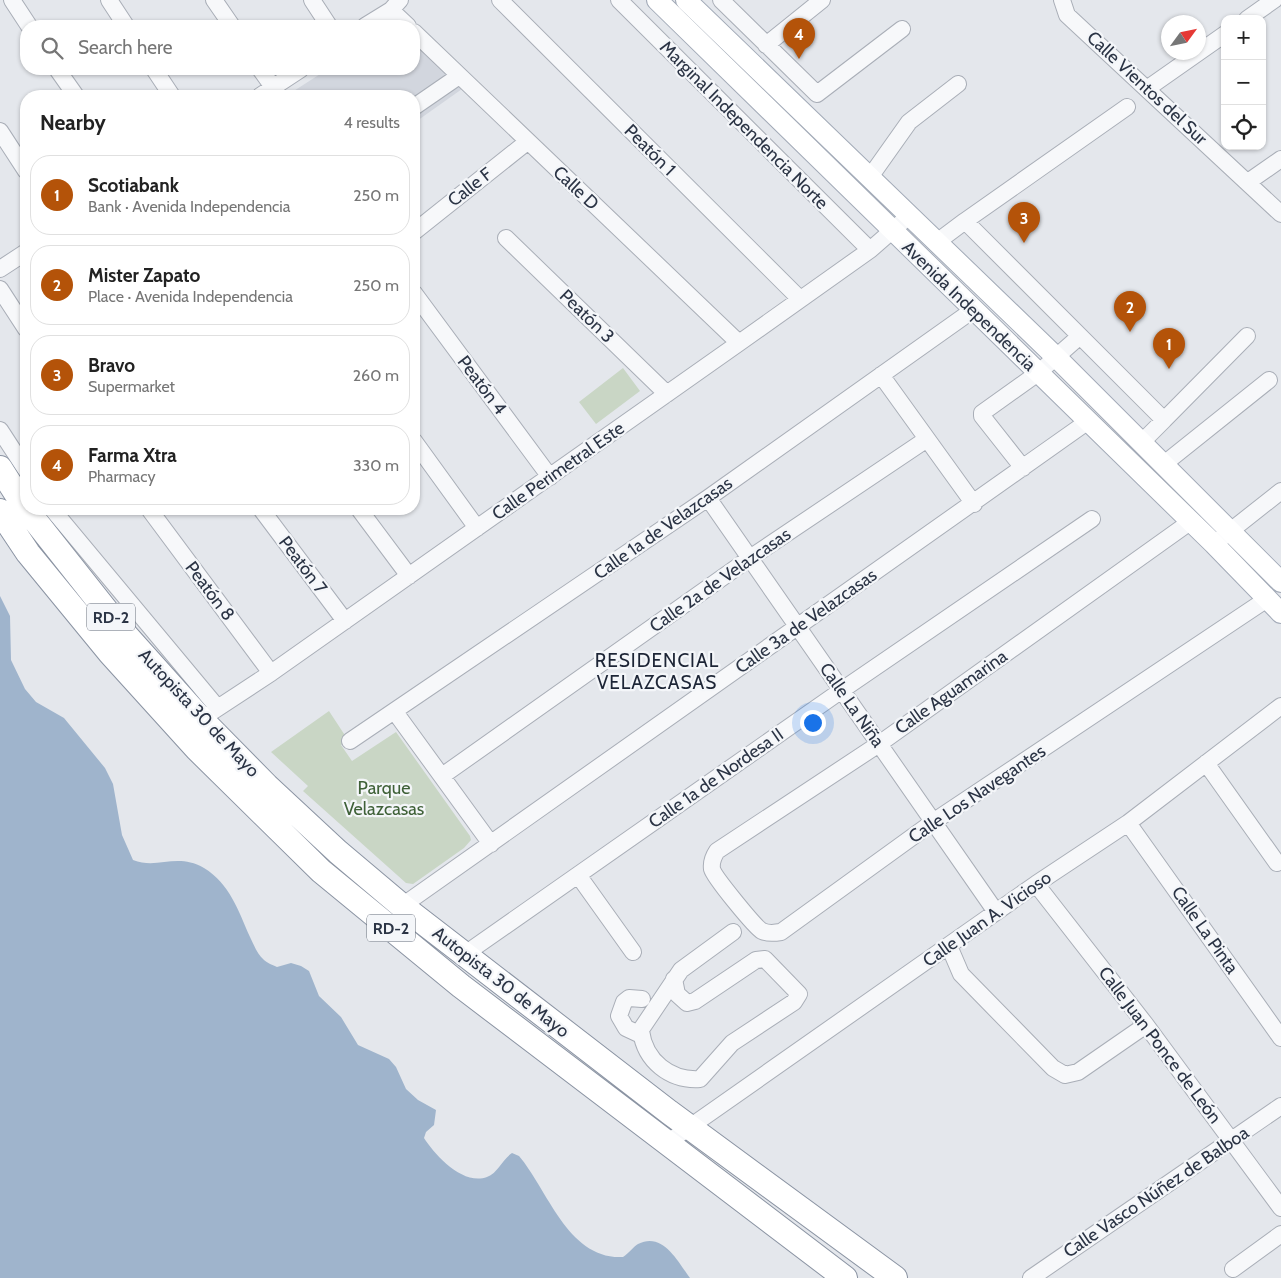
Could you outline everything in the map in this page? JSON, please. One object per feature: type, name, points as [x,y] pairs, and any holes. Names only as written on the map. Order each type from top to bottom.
[{"type":"highway","name":"Autopista 30 de Mayo","points":[[0,468],[20,500]]},
{"type":"highway","name":"Autopista 30 de Mayo","points":[[0,511],[28,553],[110,653],[197,749],[321,871],[461,986],[845,1278]]},
{"type":"highway","name":"Autopista 30 de Mayo","points":[[31,515],[124,633],[209,713],[267,786],[338,852],[402,906],[647,1096],[895,1278]]},
{"type":"main road","name":"Avenida Independencia","points":[[657,0],[892,232],[1214,544],[1281,613]]},
{"type":"main road","name":"Avenida Independencia","points":[[690,1],[1056,357],[1281,582]]},
{"type":"street","points":[[12,0],[26,20]]},
{"type":"street","points":[[109,0],[122,20]]},
{"type":"street","points":[[214,0],[228,20]]},
{"type":"street","points":[[312,0],[325,20]]},
{"type":"street","name":"Peatón 1","points":[[500,0],[800,299]]},
{"type":"street","name":"Marginal Independencia Norte","points":[[619,0],[870,250]]},
{"type":"street","points":[[721,0],[818,94],[902,29]]},
{"type":"street","points":[[766,45],[822,0]]},
{"type":"street","name":"Calle Vientos del Sur","points":[[1062,0],[1067,15],[1148,88],[1281,214]]},
{"type":"street","points":[[1253,15],[1274,0]]},
{"type":"street","points":[[675,18],[690,1]]},
{"type":"street","points":[[374,20],[395,5],[404,20]]},
{"type":"street","points":[[1148,88],[1221,37]]},
{"type":"street","name":"Calle D","points":[[420,38],[739,343]]},
{"type":"street","points":[[62,75],[72,90]]},
{"type":"street","points":[[158,75],[168,90]]},
{"type":"street","points":[[262,75],[265,90]]},
{"type":"street","points":[[269,90],[292,75]]},
{"type":"street","points":[[420,103],[459,76]]},
{"type":"street","points":[[870,177],[909,122],[958,84]]},
{"type":"street","points":[[937,242],[1127,106]]},
{"type":"street","points":[[0,131],[20,162]]},
{"type":"street","name":"Calle F","points":[[420,221],[527,142]]},
{"type":"street","points":[[1248,182],[1281,159]]},
{"type":"street","name":"Calle Perimetral Este","points":[[209,713],[271,673],[668,394],[870,250],[910,215]]},
{"type":"street","points":[[965,221],[1164,420]]},
{"type":"street","name":"Peatón 3","points":[[506,238],[668,394]]},
{"type":"street","points":[[0,269],[20,256]]},
{"type":"street","points":[[0,289],[20,320]]},
{"type":"street","name":"Peatón 4","points":[[420,301],[550,477]]},
{"type":"street","name":"Calle 1a de Velazcasas","points":[[350,741],[708,498],[973,310]]},
{"type":"street","points":[[1024,468],[982,416],[982,413],[1038,373],[1080,336]]},
{"type":"street","points":[[1141,443],[1247,336]]},
{"type":"street","points":[[881,376],[974,504]]},
{"type":"street","points":[[1164,464],[1269,380]]},
{"type":"street","name":"Calle 3a de Velazcasas","points":[[402,906],[974,504],[1087,422]]},
{"type":"street","points":[[0,430],[20,461]]},
{"type":"street","name":"Calle 2a de Velazcasas","points":[[442,776],[750,558],[927,439]]},
{"type":"street","points":[[420,449],[477,528]]},
{"type":"street","points":[[1214,544],[1281,491]]},
{"type":"street","name":"Calle La Niña","points":[[708,498],[996,912]]},
{"type":"street","points":[[58,515],[209,713]]},
{"type":"street","name":"Peatón 8","points":[[153,515],[271,673]]},
{"type":"street","name":"Peatón 7","points":[[266,515],[345,621]]},
{"type":"street","points":[[363,515],[409,576]]},
{"type":"street","name":"Calle 1a de Nordesa II","points":[[465,954],[842,690],[1092,518]]},
{"type":"street","name":"Calle Aguamarina","points":[[712,859],[717,851],[879,744],[1190,522]]},
{"type":"street","name":"Calle Los Navegantes","points":[[712,859],[712,870],[717,880],[761,930],[772,933],[782,932],[933,822],[1267,599]]},
{"type":"street","name":"Calle Juan A. Vicioso","points":[[667,1143],[1036,884],[1128,822],[1281,706]]},
{"type":"street","points":[[395,712],[491,844]]},
{"type":"street","points":[[1206,763],[1277,862]]},
{"type":"street","name":"Calle La Pinta","points":[[1128,822],[1281,1038]]},
{"type":"street","points":[[578,875],[633,952]]},
{"type":"street","name":"Calle Juan Ponce de León","points":[[1036,884],[1146,1025],[1281,1208]]},
{"type":"street","points":[[674,979],[676,994],[687,1003],[695,1001],[756,960],[765,959],[799,996],[794,1002],[732,1043],[700,1078],[664,1071],[652,1056],[641,1035],[642,1028],[674,979],[681,970],[733,932]]},
{"type":"street","points":[[949,946],[961,974],[1052,1068],[1066,1075],[1078,1072],[1146,1025]]},
{"type":"street","points":[[641,1035],[626,1028],[619,1016],[624,1002],[629,998],[642,1000]]},
{"type":"street","points":[[647,1096],[664,1071]]},
{"type":"street","name":"Calle Vasco Núñez de Balboa","points":[[1031,1278],[1281,1106]]},
{"type":"street","points":[[1233,1269],[1281,1234]]},
{"type":"shaded area","points":[[420,48],[462,89],[420,119],[420,90],[295,90],[319,75],[420,75]]},
{"type":"green space","points":[[623,368],[640,391],[596,424],[579,402]]},
{"type":"green space","name":"Parque Velazcasas","points":[[329,711],[348,740],[341,745],[352,761],[396,732],[470,836],[471,840],[464,848],[413,884],[406,883],[303,791],[308,786],[271,752]]},
{"type":"water","points":[[0,596],[10,616],[11,660],[25,689],[36,702],[64,718],[105,768],[113,784],[122,835],[133,860],[142,863],[185,861],[194,863],[213,874],[232,898],[254,946],[262,958],[277,967],[291,963],[309,971],[319,996],[341,1017],[358,1045],[389,1059],[396,1067],[406,1089],[418,1100],[436,1110],[434,1125],[426,1132],[424,1138],[435,1153],[451,1167],[459,1173],[478,1179],[491,1175],[512,1153],[519,1156],[530,1170],[561,1220],[588,1247],[604,1255],[623,1257],[638,1244],[647,1241],[655,1242],[669,1250],[690,1278],[0,1278]]},
{"type":"place","name":"Farma Xtra","points":[[799,59]]},
{"type":"place","name":"Bravo","points":[[1024,243]]},
{"type":"place","name":"Mister Zapato","points":[[1130,332]]},
{"type":"place","name":"Scotiabank","points":[[1169,369]]},
{"type":"district","name":"RESIDENCIAL VELAZCASAS","points":[[657,671]]}]
